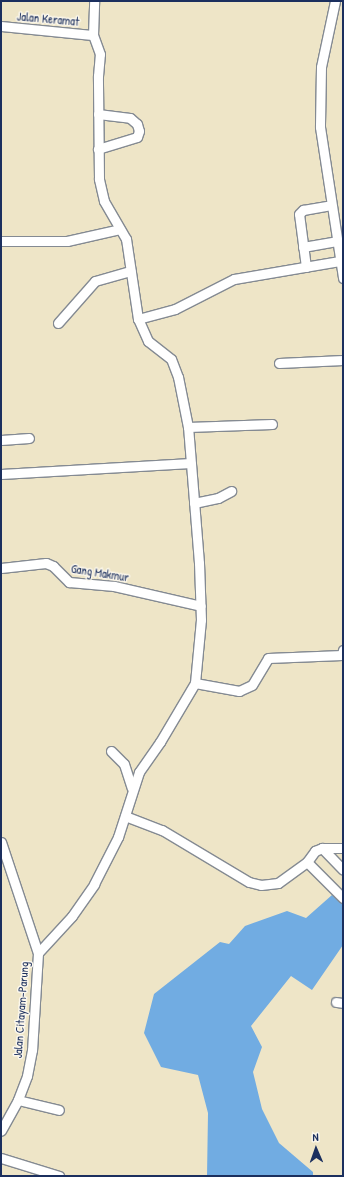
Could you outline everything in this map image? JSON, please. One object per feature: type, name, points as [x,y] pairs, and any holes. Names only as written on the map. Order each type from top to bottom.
[{"type":"street","points":[[38,953],[72,916],[94,884],[126,816],[132,788],[139,772],[160,742],[195,683],[201,606],[188,427],[174,364],[171,359],[148,341],[138,319],[126,239],[101,193],[98,149],[100,54],[93,35],[94,1]]},
{"type":"street","points":[[335,1],[321,67],[320,127],[330,205],[343,278]]},
{"type":"street","name":"Jalan Keramat","points":[[1,26],[93,35]]},
{"type":"street","points":[[98,114],[130,118],[137,124],[139,131],[137,137],[98,149]]},
{"type":"street","points":[[306,267],[300,212],[330,205]]},
{"type":"street","points":[[1,241],[67,241],[120,229]]},
{"type":"street","points":[[303,248],[336,241]]},
{"type":"street","points":[[138,319],[175,309],[234,279],[339,261]]},
{"type":"street","points":[[58,323],[95,281],[131,271]]},
{"type":"street","points":[[279,363],[343,360]]},
{"type":"street","points":[[188,427],[272,424]]},
{"type":"street","points":[[1,440],[29,438]]},
{"type":"street","points":[[1,474],[191,463]]},
{"type":"street","points":[[194,503],[218,498],[231,491]]},
{"type":"street","name":"Gang Makmur","points":[[1,568],[46,563],[52,566],[68,582],[127,589],[201,606]]},
{"type":"street","points":[[195,683],[239,691],[252,685],[268,658],[342,655],[343,650]]},
{"type":"street","points":[[111,750],[124,764],[132,788]]},
{"type":"street","points":[[126,816],[162,830],[249,882],[260,885],[278,883],[307,862],[315,851],[322,848],[343,848]]},
{"type":"street","name":"Jalan Citayam-Parung","points":[[1,842],[38,953],[32,1050],[27,1076],[18,1100],[1,1131]]},
{"type":"street","points":[[322,848],[343,870]]},
{"type":"street","points":[[307,862],[343,898]]},
{"type":"street","points":[[18,1100],[59,1110]]},
{"type":"street","points":[[1,1158],[59,1176]]},
{"type":"water","points":[[332,895],[343,905],[343,945],[312,990],[291,976],[251,1026],[262,1047],[253,1072],[262,1109],[279,1143],[313,1172],[313,1176],[207,1176],[208,1113],[198,1075],[161,1067],[144,1033],[154,994],[220,942],[229,944],[245,926],[287,911],[306,918]]}]
